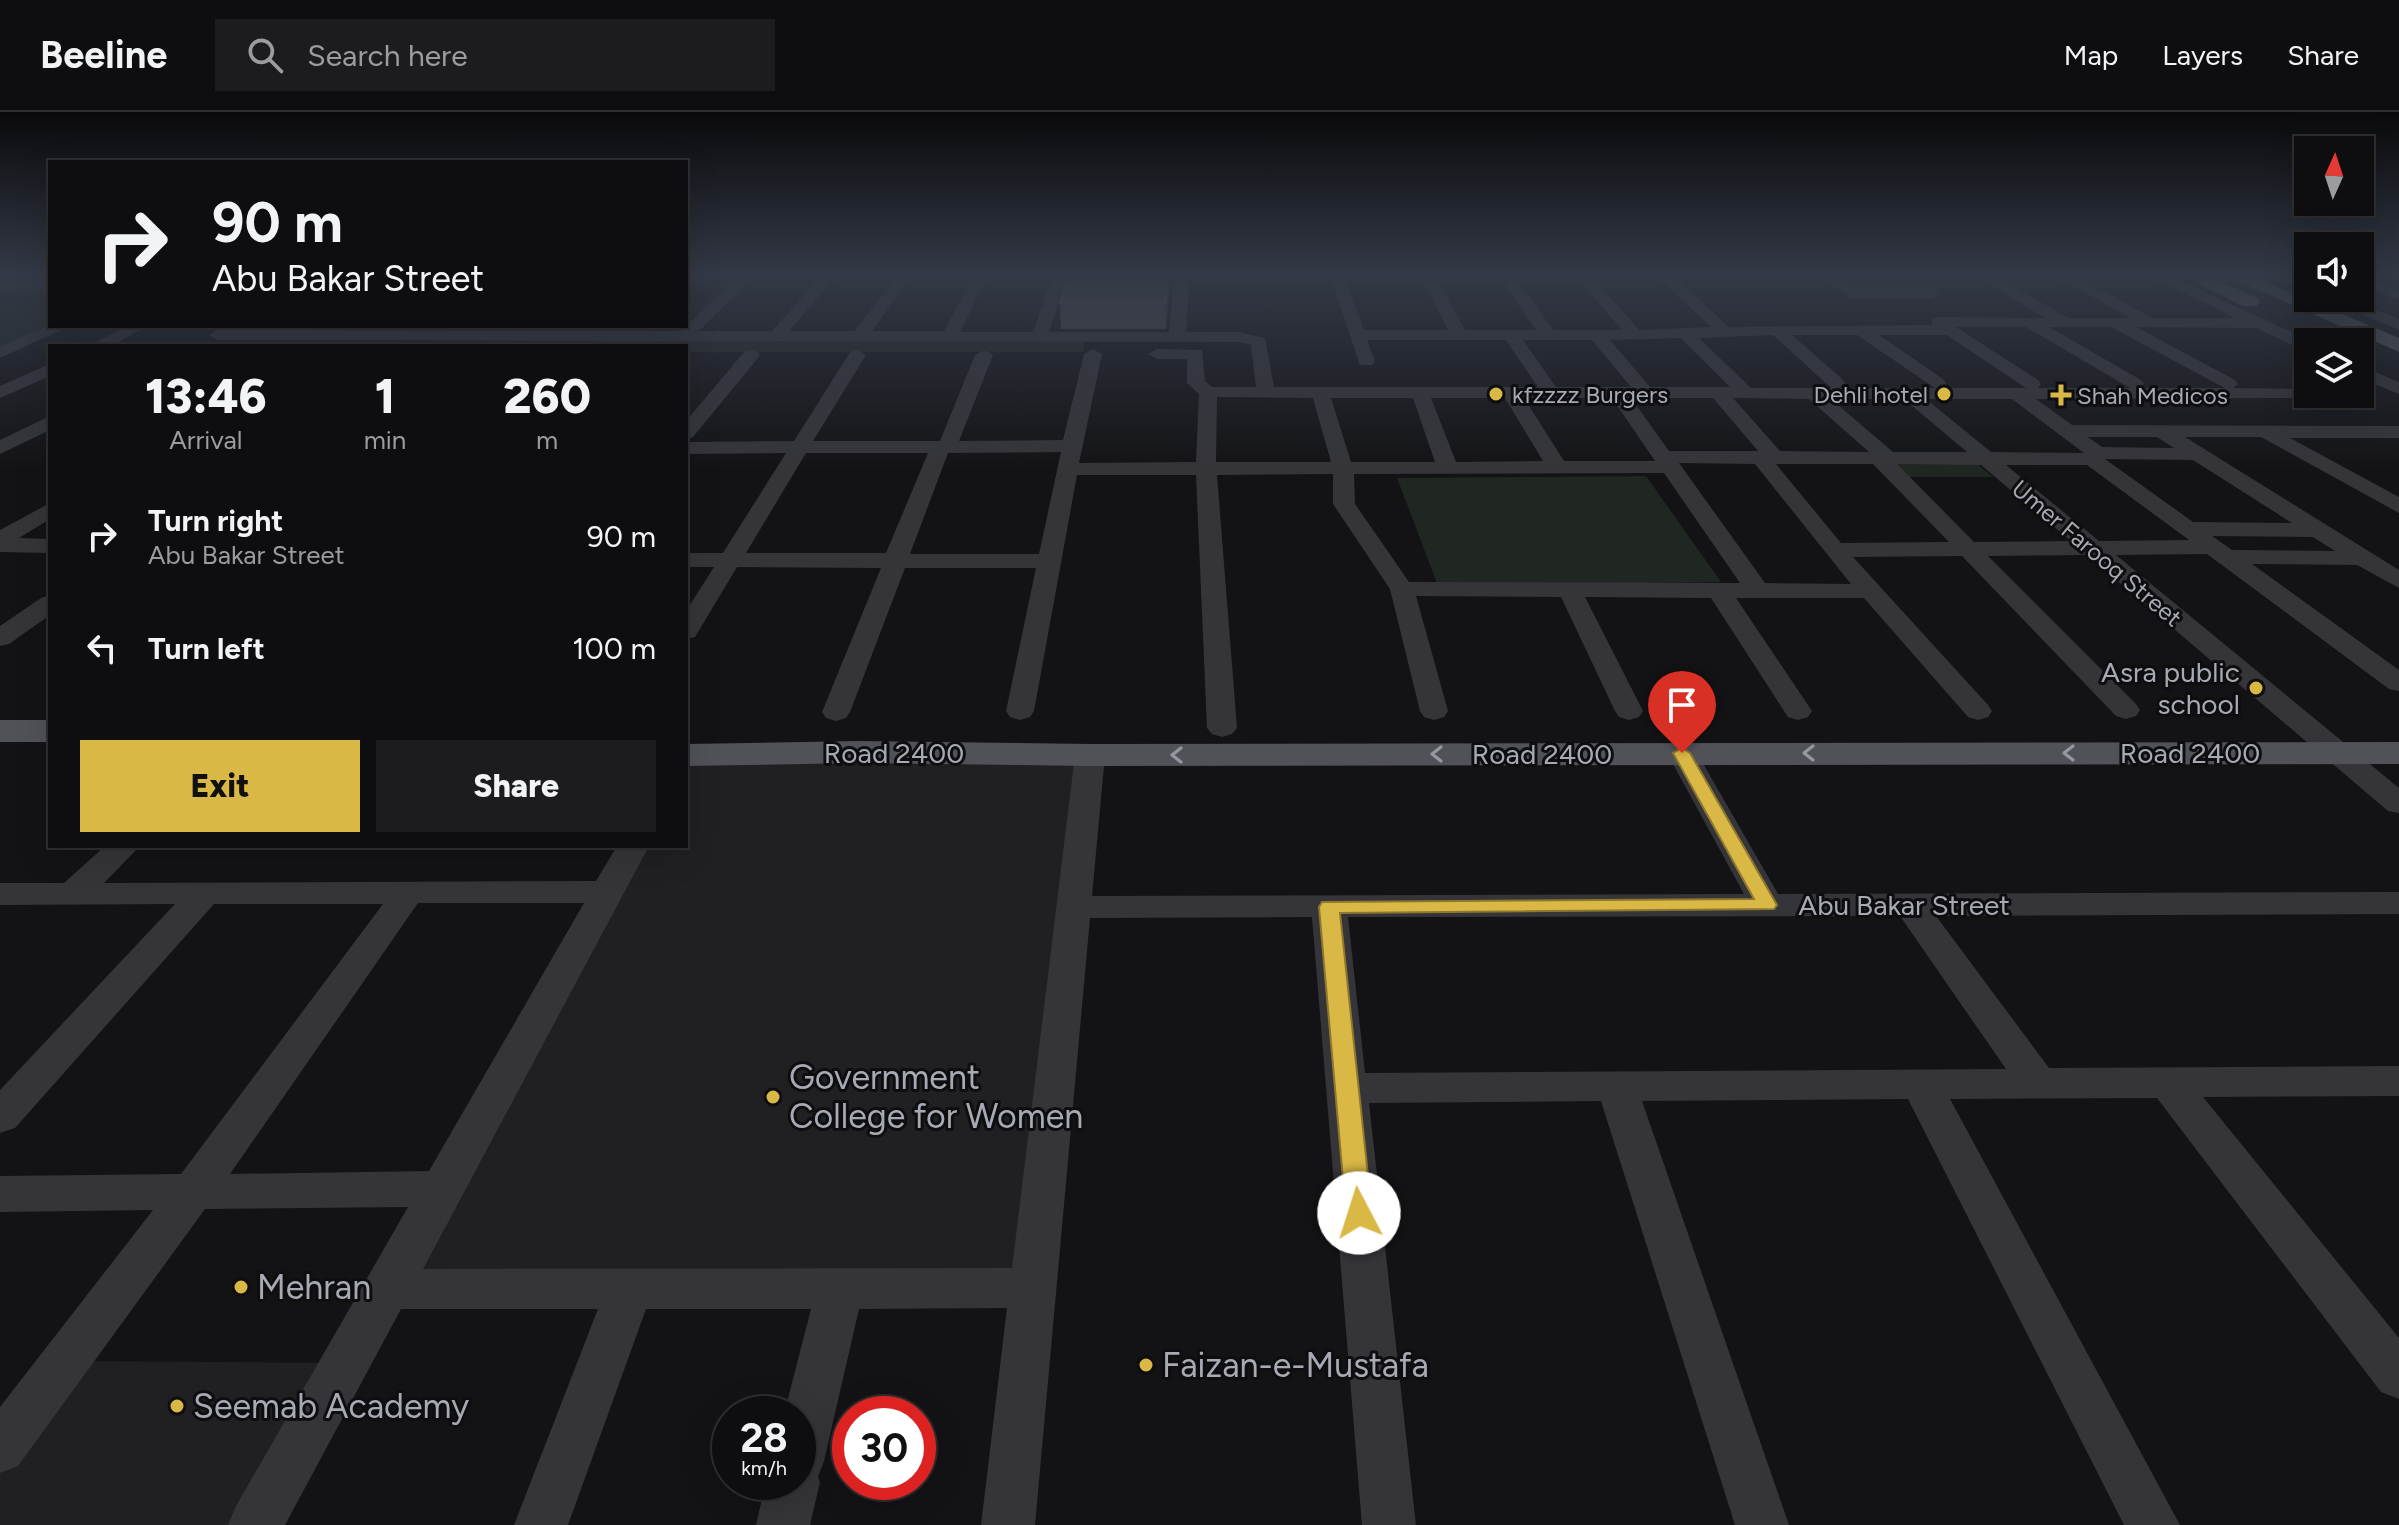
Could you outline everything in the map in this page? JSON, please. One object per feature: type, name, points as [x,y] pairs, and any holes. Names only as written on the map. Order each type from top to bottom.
[{"type":"main road","points":[[2374,364],[2397,384]]},
{"type":"main road","name":"Road 2400","points":[[688,729],[2399,727]]},
{"type":"main road","points":[[0,731],[48,737]]},
{"type":"main road","name":"Road 2400","points":[[688,755],[852,731],[1090,755],[2399,753]]},
{"type":"main road","points":[[0,757],[48,737]]},
{"type":"street","points":[[0,353],[32,339]]},
{"type":"street","points":[[803,339],[858,350],[926,339]]},
{"type":"street","points":[[688,628],[865,339]]},
{"type":"street","points":[[1247,339],[1259,342],[1266,392]]},
{"type":"street","points":[[1358,339],[1366,361]]},
{"type":"street","points":[[1514,339],[1550,392]]},
{"type":"street","points":[[1600,339],[1645,393]]},
{"type":"street","points":[[1691,339],[1741,387],[1814,393],[1908,393],[2135,384],[2294,384]]},
{"type":"street","points":[[1787,339],[1836,383]]},
{"type":"street","points":[[1874,339],[1937,383]]},
{"type":"street","points":[[1959,339],[2024,388],[2095,456],[2187,529],[2399,683]]},
{"type":"street","points":[[2059,339],[2135,384]]},
{"type":"street","points":[[2146,339],[2229,384]]},
{"type":"street","points":[[2265,339],[2294,352]]},
{"type":"street","points":[[1020,711],[1093,354]]},
{"type":"street","points":[[852,731],[896,560],[944,447],[992,355],[1196,354],[1196,383],[1208,392],[1718,393],[1741,387],[1937,383],[2294,394]]},
{"type":"street","points":[[688,431],[758,355],[725,355]]},
{"type":"street","points":[[0,393],[48,370]]},
{"type":"street","points":[[2374,376],[2397,384]]},
{"type":"street","points":[[2374,383],[2397,384]]},
{"type":"street","points":[[2374,390],[2397,384]]},
{"type":"street","points":[[1208,392],[1206,467],[1222,728]]},
{"type":"street","points":[[1320,392],[1343,468],[1344,504],[1402,589],[1434,711]]},
{"type":"street","points":[[1420,392],[1448,468]]},
{"type":"street","points":[[1511,392],[1557,467]]},
{"type":"street","points":[[1617,392],[1757,590]]},
{"type":"street","points":[[1718,393],[1834,550],[1978,711]]},
{"type":"street","points":[[1814,393],[1884,458],[1968,549],[2126,710]]},
{"type":"street","name":"Umer Farooq Street","points":[[1908,393],[2399,804]]},
{"type":"street","points":[[0,400],[25,400]]},
{"type":"street","points":[[0,448],[47,425]]},
{"type":"street","points":[[2071,431],[2399,432]]},
{"type":"street","points":[[2161,431],[2399,581]]},
{"type":"street","points":[[2264,431],[2399,506]]},
{"type":"street","points":[[2371,432],[2399,446]]},
{"type":"street","points":[[688,448],[944,447],[1206,467],[1343,468],[1557,467],[1768,458],[1986,459],[2198,454]]},
{"type":"street","points":[[0,543],[48,511]]},
{"type":"street","points":[[2187,529],[2318,530]]},
{"type":"street","points":[[0,543],[48,546]]},
{"type":"street","points":[[1834,550],[2091,548],[2357,555],[2399,551]]},
{"type":"street","points":[[688,560],[1049,561]]},
{"type":"street","points":[[1402,589],[1870,591]]},
{"type":"street","points":[[1569,589],[1629,711]]},
{"type":"street","points":[[1718,589],[1798,711]]},
{"type":"street","points":[[0,638],[48,604]]},
{"type":"street","points":[[1682,753],[1767,905]]},
{"type":"street","points":[[1008,1525],[1090,755]]},
{"type":"street","points":[[73,893],[122,848]]},
{"type":"street","points":[[255,1525],[632,848]]},
{"type":"street","points":[[0,1448],[193,1192],[409,892]]},
{"type":"street","points":[[3,896],[73,893],[608,892]]},
{"type":"street","points":[[0,1117],[205,893]]},
{"type":"street","name":"Abu Bakar Street","points":[[1073,907],[2399,903]]},
{"type":"street","points":[[1910,905],[2038,1083]]},
{"type":"street","points":[[1329,907],[1389,1525]]},
{"type":"street","points":[[1347,1088],[2399,1081]]},
{"type":"street","points":[[1921,1084],[2153,1525]]},
{"type":"street","points":[[2169,1084],[2399,1376]]},
{"type":"street","points":[[1616,1086],[1762,1525]]},
{"type":"street","points":[[0,1194],[442,1189]]},
{"type":"street","points":[[541,1525],[630,1288]]},
{"type":"street","points":[[814,1396],[840,1288]]},
{"type":"street","points":[[387,1289],[1033,1288]]},
{"type":"street","points":[[783,1525],[789,1500]]},
{"type":"shaded area","points":[[0,339],[26,339],[0,353]]},
{"type":"shaded area","points":[[597,339],[1085,340],[1083,352],[688,352],[688,344],[590,344]]},
{"type":"shaded area","points":[[1891,462],[1975,462],[1993,477],[1906,477]]},
{"type":"shaded area","points":[[1646,476],[1721,582],[1438,586],[1397,478]]},
{"type":"shaded area","name":"Government College for Women","points":[[1090,755],[1033,1288],[387,1289],[632,848],[688,848],[688,756]]},
{"type":"shaded area","name":"Seemab Academy","points":[[65,1361],[346,1363],[255,1525],[0,1525],[0,1448]]},
{"type":"place","name":"kfzzzz Burgers","points":[[1496,394]]},
{"type":"place","name":"Dehli hotel","points":[[1944,394]]},
{"type":"place","name":"Shah Medicos","points":[[2061,395]]},
{"type":"place","name":"Asra public school","points":[[2256,688]]},
{"type":"place","name":"Government College for Women","points":[[773,1097]]},
{"type":"place","name":"Mehran","points":[[241,1287]]},
{"type":"place","name":"Faizan-e-Mustafa","points":[[1146,1365]]},
{"type":"place","name":"Seemab Academy","points":[[177,1406]]},
{"type":"route","points":[[1359,1213],[1329,907],[1767,905],[1682,753]]}]
